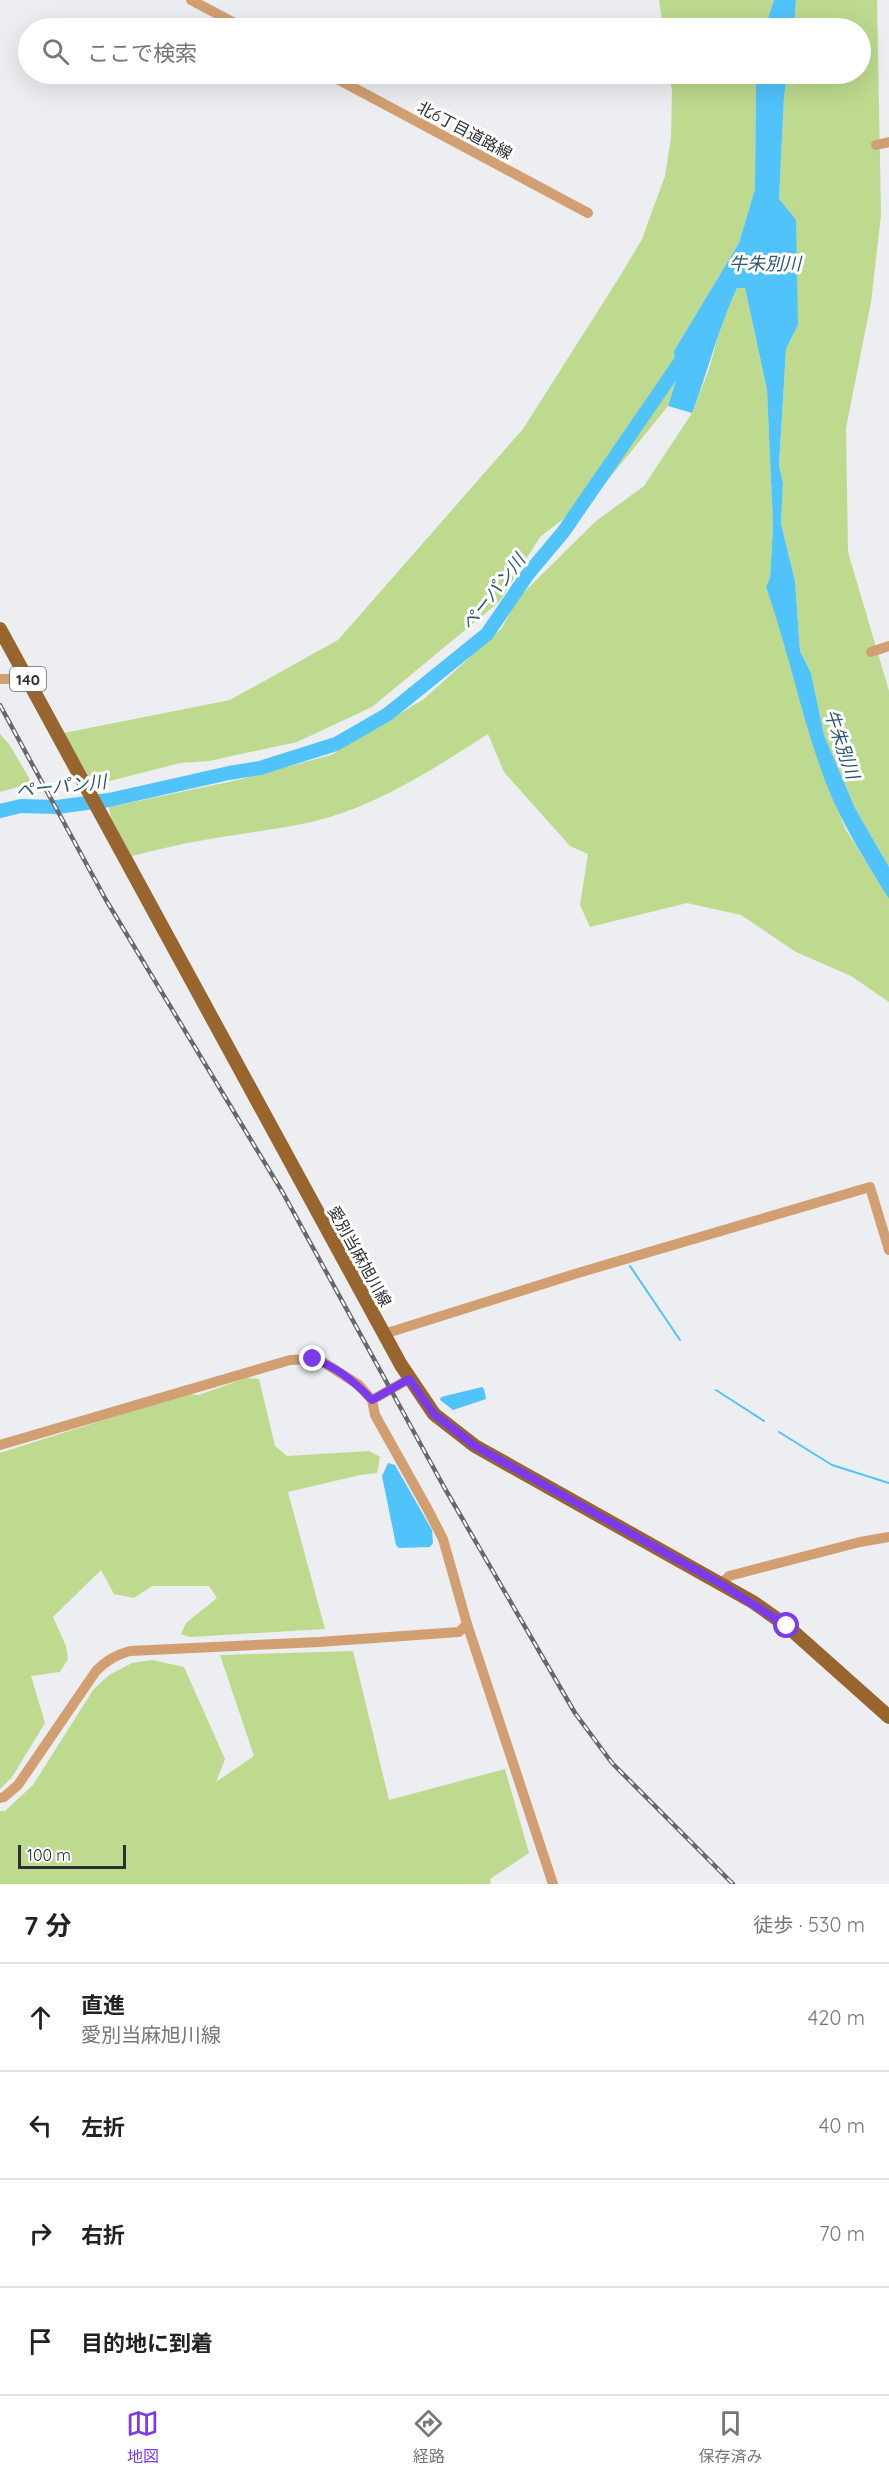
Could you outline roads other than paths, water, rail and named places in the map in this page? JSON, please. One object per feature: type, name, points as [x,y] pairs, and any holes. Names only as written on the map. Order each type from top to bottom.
[{"type":"main road","name":"愛別当麻旭川線","points":[[0,629],[384,1334],[409,1379],[434,1414],[475,1446],[721,1584],[787,1626],[889,1717]]},
{"type":"street","points":[[191,0],[225,18]]},
{"type":"street","name":"北6丁目道路線","points":[[347,84],[588,213]]},
{"type":"street","points":[[876,145],[889,142]]},
{"type":"street","points":[[871,652],[889,646]]},
{"type":"street","points":[[0,679],[28,679]]},
{"type":"street","points":[[384,1334],[578,1273],[870,1187],[889,1250]]},
{"type":"street","points":[[0,1445],[300,1359],[323,1362],[359,1386],[372,1400],[375,1415],[443,1539],[467,1624],[553,1884]]},
{"type":"street","points":[[372,1400],[409,1379]]},
{"type":"street","points":[[721,1584],[729,1576],[860,1542],[889,1537]]},
{"type":"street","points":[[0,1798],[18,1785],[96,1671],[108,1659],[117,1655],[130,1651],[319,1642],[459,1632],[467,1624]]},
{"type":"water","points":[[774,0],[796,0],[795,18],[768,18]]},
{"type":"water","name":"牛朱別川","points":[[756,84],[786,84],[779,199],[796,220],[798,325],[786,349],[779,465],[783,483],[781,523],[795,581],[800,651],[811,673],[824,735],[855,808],[889,867],[889,899],[863,858],[827,786],[810,737],[766,587],[770,578],[773,526],[767,390],[745,288],[737,288],[730,303],[692,413],[668,406],[676,381],[674,351],[739,243],[755,189]]},
{"type":"water","points":[[482,1387],[486,1399],[453,1410],[440,1400],[441,1397]]},
{"type":"water","points":[[388,1463],[395,1465],[432,1530],[433,1543],[430,1547],[399,1548],[396,1545],[382,1476]]},
{"type":"waterway","name":"ペーパン川","points":[[0,811],[21,806],[57,807],[109,800],[260,768],[336,744],[388,714],[487,634],[528,574],[564,531],[685,355]]},
{"type":"waterway","points":[[630,1266],[680,1340]]},
{"type":"waterway","points":[[716,1390],[764,1421]]},
{"type":"waterway","points":[[779,1432],[832,1465],[889,1483]]},
{"type":"railway","points":[[0,705],[106,900],[283,1193],[444,1487],[575,1713],[612,1763],[733,1884]]}]
